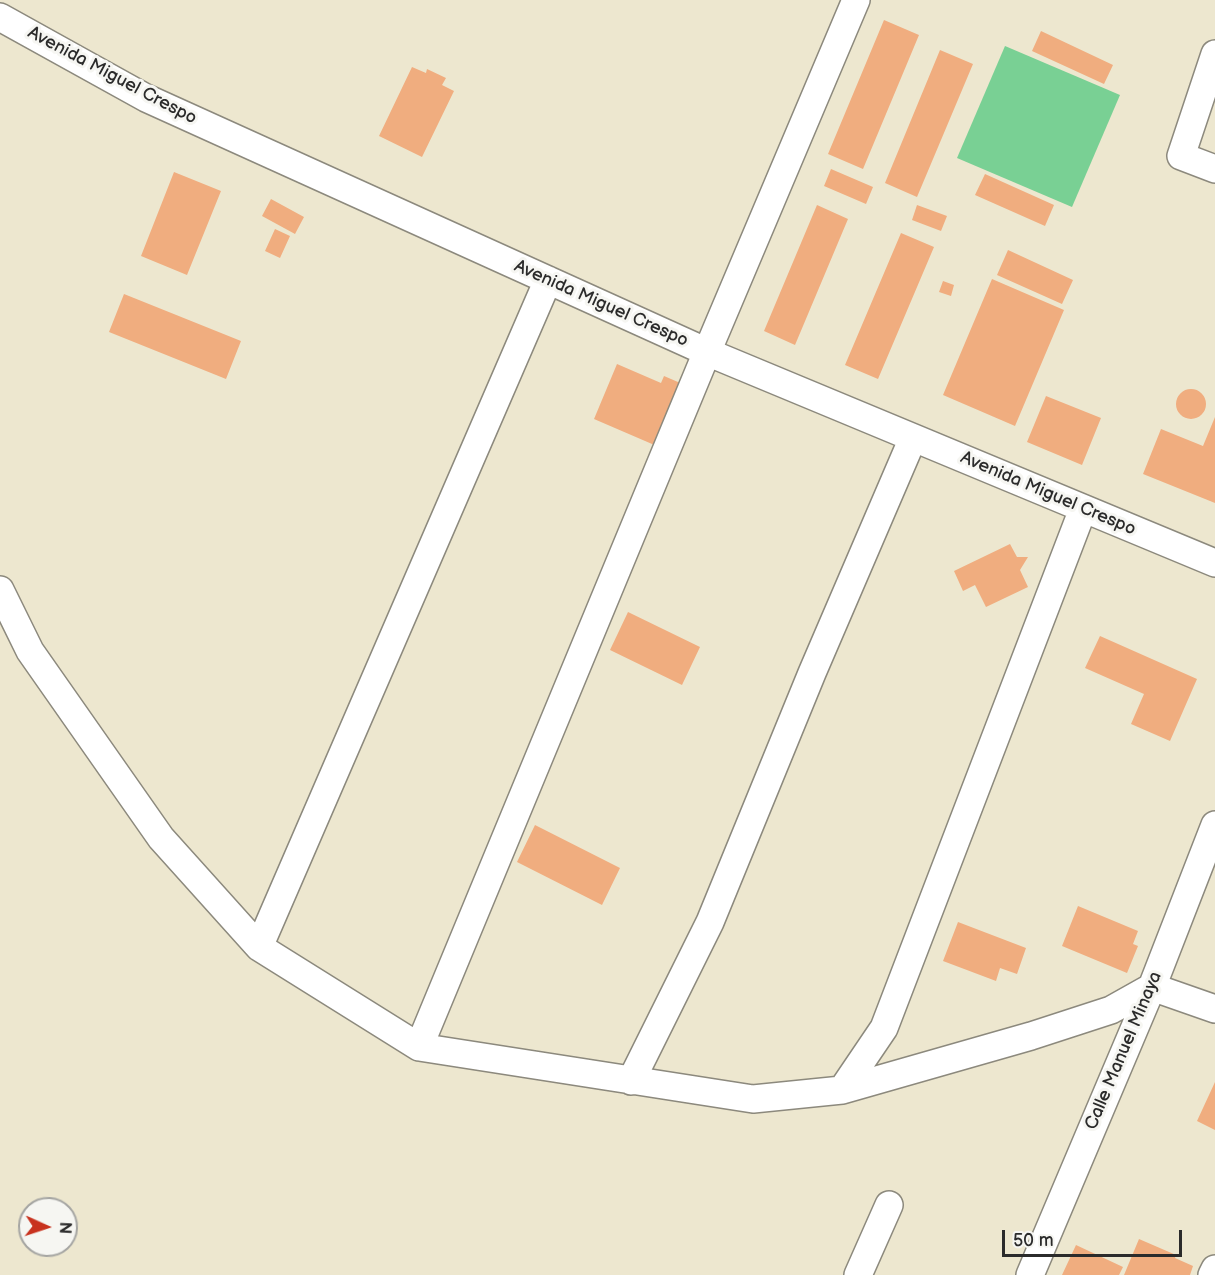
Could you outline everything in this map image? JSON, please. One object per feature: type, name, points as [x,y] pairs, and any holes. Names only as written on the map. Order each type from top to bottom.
[{"type":"street","points":[[419,1047],[707,352],[856,0]]},
{"type":"street","name":"Avenida Miguel Crespo","points":[[0,16],[146,98],[707,352],[1215,563]]},
{"type":"street","points":[[1215,54],[1181,156],[1215,169]]},
{"type":"street","points":[[259,947],[548,280]]},
{"type":"street","points":[[631,1081],[710,922],[812,673],[913,438]]},
{"type":"street","points":[[842,1090],[884,1028],[1083,509]]},
{"type":"street","points":[[0,590],[30,651],[161,838],[259,947],[419,1047],[753,1099],[842,1090],[1031,1036],[1111,1010],[1152,987],[1215,1009]]},
{"type":"street","name":"Calle Manuel Minaya","points":[[1030,1275],[1152,987],[1215,825]]},
{"type":"street","points":[[858,1275],[889,1205]]},
{"type":"street","points":[[1212,1275],[1215,1269]]},
{"type":"green space","points":[[1005,46],[1120,95],[1072,207],[957,158]]},
{"type":"building","points":[[884,20],[919,35],[863,169],[828,154]]},
{"type":"building","points":[[1041,31],[1113,65],[1104,84],[1032,51]]},
{"type":"building","points":[[940,50],[973,64],[917,197],[885,183]]},
{"type":"building","points":[[412,67],[426,73],[427,69],[446,78],[442,85],[454,91],[422,157],[379,136]]},
{"type":"building","points":[[831,169],[873,187],[866,204],[824,186]]},
{"type":"building","points":[[174,172],[221,191],[187,275],[141,256]]},
{"type":"building","points":[[985,174],[1054,205],[1045,226],[975,195]]},
{"type":"building","points":[[271,199],[304,217],[295,234],[262,216]]},
{"type":"building","points":[[817,205],[848,219],[795,345],[764,331]]},
{"type":"building","points":[[917,205],[947,216],[941,231],[912,220]]},
{"type":"building","points":[[275,229],[290,236],[280,258],[265,251]]},
{"type":"building","points":[[901,233],[934,247],[878,379],[845,365]]},
{"type":"building","points":[[1008,250],[1073,280],[1062,304],[997,275]]},
{"type":"building","points":[[992,279],[1064,310],[1015,426],[943,395]]},
{"type":"building","points":[[943,281],[954,285],[951,296],[939,292]]},
{"type":"building","points":[[124,294],[241,341],[226,379],[109,332]]},
{"type":"building","points":[[617,364],[661,383],[664,376],[685,385],[659,447],[594,419]]},
{"type":"building","points":[[1191,389],[1202,393],[1206,404],[1202,415],[1191,419],[1180,415],[1176,404],[1180,393]]},
{"type":"building","points":[[1046,396],[1101,418],[1082,465],[1027,442]]},
{"type":"building","points":[[1215,417],[1215,503],[1143,474],[1161,429],[1203,446]]},
{"type":"building","points":[[1010,544],[1017,557],[1028,557],[1020,570],[1028,587],[986,607],[975,585],[963,591],[954,571]]},
{"type":"building","points":[[628,612],[700,647],[682,685],[610,650]]},
{"type":"building","points":[[1100,636],[1197,679],[1170,741],[1131,724],[1144,694],[1085,668]]},
{"type":"building","points":[[535,825],[620,868],[602,905],[517,862]]},
{"type":"building","points":[[1078,906],[1138,931],[1133,944],[1138,946],[1127,973],[1062,946]]},
{"type":"building","points":[[958,922],[1026,948],[1017,974],[1000,968],[996,981],[943,961]]},
{"type":"building","points":[[1215,1082],[1215,1130],[1197,1121]]},
{"type":"building","points":[[1139,1239],[1176,1255],[1175,1258],[1193,1266],[1190,1275],[1124,1275]]},
{"type":"building","points":[[1076,1245],[1123,1267],[1119,1275],[1062,1275]]}]
